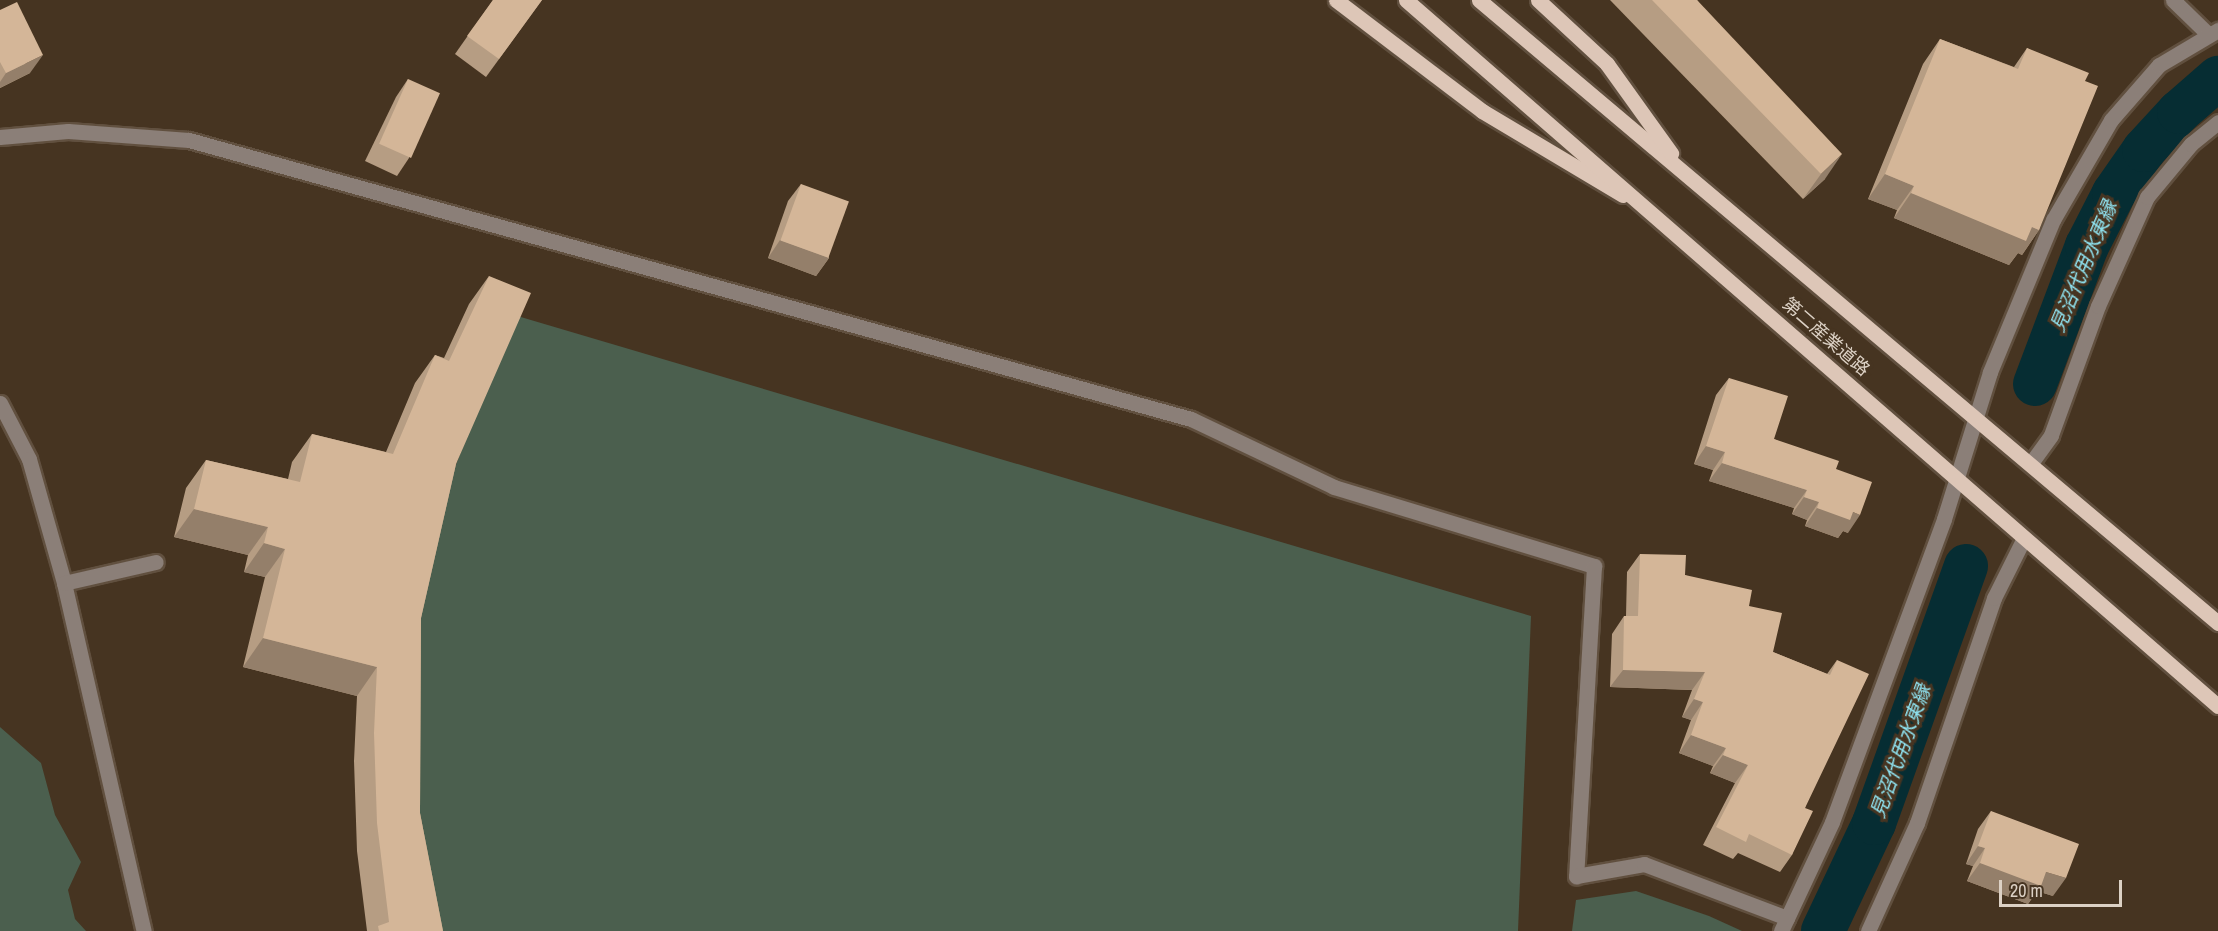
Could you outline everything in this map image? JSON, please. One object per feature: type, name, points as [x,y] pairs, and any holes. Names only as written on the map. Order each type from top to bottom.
[{"type":"main road","points":[[1336,0],[1482,111],[1659,217]]},
{"type":"main road","name":"第二産業道路","points":[[1406,0],[1659,217],[2218,706]]},
{"type":"main road","name":"第二産業道路","points":[[1479,0],[1976,416],[2218,623]]},
{"type":"main road","points":[[1538,0],[1607,64],[1684,171]]},
{"type":"street","points":[[0,137],[68,131],[189,140],[1191,418],[1334,487],[1594,566],[1576,876],[1644,864],[1784,925],[1832,822],[1958,477],[1976,416],[2053,220],[2082,165],[2111,120],[2158,65],[2213,32],[2173,0]]},
{"type":"street","points":[[2031,464],[2054,429],[2098,306],[2147,197],[2191,144],[2218,122]]},
{"type":"street","points":[[0,404],[29,459],[64,583],[144,931]]},
{"type":"street","points":[[1868,931],[1917,823],[1994,598],[2025,538]]},
{"type":"street","points":[[64,583],[156,562]]},
{"type":"green space","points":[[514,315],[1531,616],[1518,931],[416,931],[417,565]]},
{"type":"green space","points":[[0,727],[41,763],[55,815],[81,862],[68,890],[75,919],[86,931],[0,931]]},
{"type":"green space","points":[[1636,891],[1709,916],[1742,931],[1572,931],[1576,900]]},
{"type":"building","points":[[493,0],[542,0],[499,59],[467,36]]},
{"type":"building","points":[[1652,0],[1697,0],[1842,154],[1821,174]]},
{"type":"building","points":[[17,2],[43,55],[6,73],[0,62],[0,10]]},
{"type":"building","points":[[1940,39],[2018,69],[2027,48],[2089,73],[2085,81],[2098,86],[2039,230],[2032,227],[2026,241],[1911,193],[1914,186],[1885,174]]},
{"type":"building","points":[[408,79],[440,93],[411,158],[379,144]]},
{"type":"building","points":[[801,184],[849,201],[828,258],[780,240]]},
{"type":"building","points":[[489,276],[531,293],[456,464],[421,618],[420,813],[443,931],[379,931],[378,926],[389,922],[377,823],[374,733],[377,667],[263,638],[285,549],[264,543],[268,527],[194,509],[206,460],[300,482],[312,434],[393,454],[435,355],[449,361]]},
{"type":"building","points":[[1729,378],[1788,396],[1774,439],[1839,461],[1836,469],[1872,482],[1860,515],[1853,512],[1850,520],[1817,508],[1819,502],[1804,497],[1807,490],[1722,463],[1725,452],[1706,446]]},
{"type":"building","points":[[1640,554],[1686,555],[1685,575],[1752,590],[1749,606],[1782,613],[1773,652],[1830,675],[1837,660],[1869,674],[1805,808],[1813,811],[1792,855],[1749,834],[1746,842],[1716,827],[1748,765],[1723,755],[1726,748],[1691,735],[1703,702],[1694,699],[1705,672],[1623,670],[1624,616],[1638,616]]},
{"type":"building","points":[[1991,811],[2079,844],[2066,878],[2046,872],[2041,886],[1980,863],[1985,848],[1978,846]]},
{"type":"waterway","name":"見沼代用水東縁","points":[[2035,384],[2087,246],[2114,193],[2144,150],[2179,112],[2218,78]]},
{"type":"waterway","name":"見沼代用水東縁","points":[[1823,931],[1874,823],[1966,566]]}]
